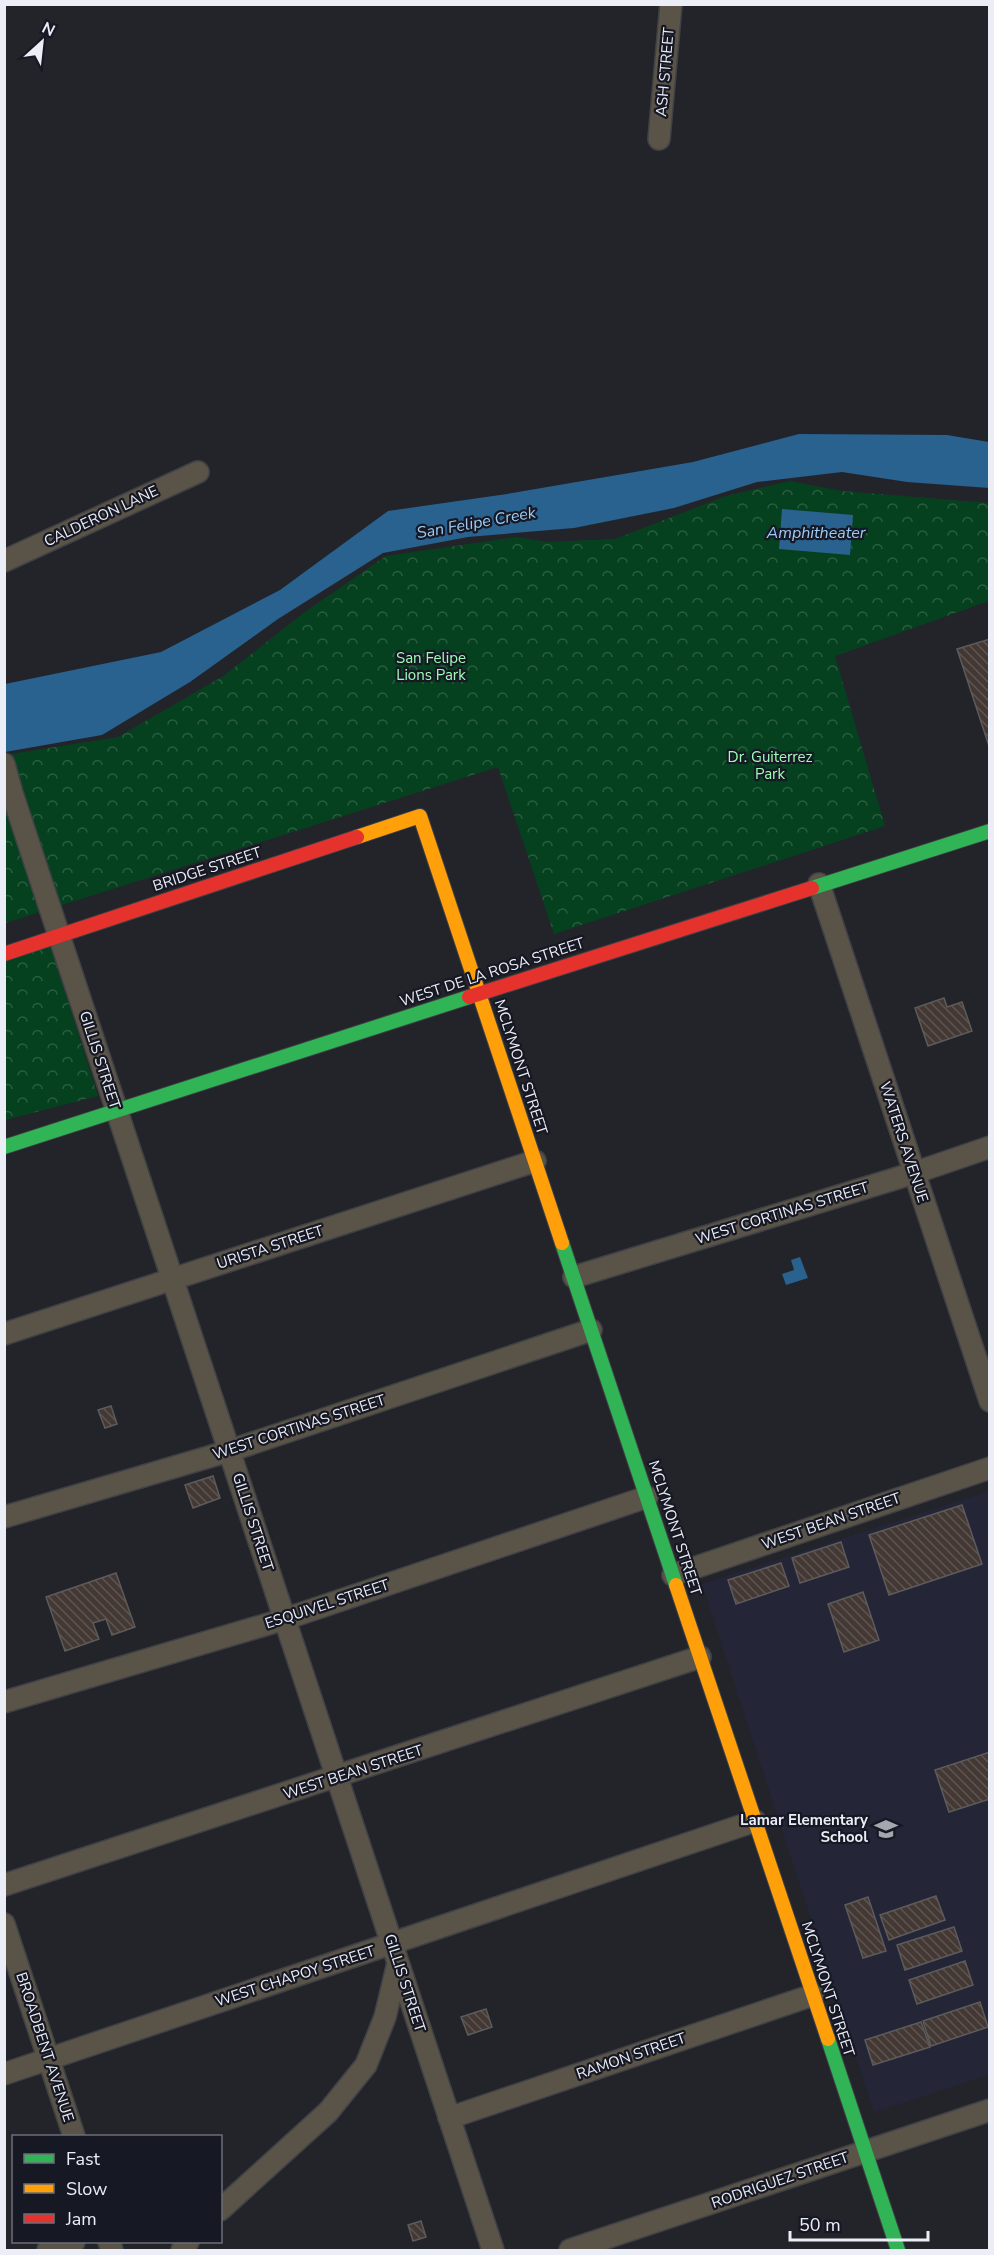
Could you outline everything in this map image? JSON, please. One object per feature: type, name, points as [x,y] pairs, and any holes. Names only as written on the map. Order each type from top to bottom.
[{"type":"street","name":"ASH STREET","points":[[659,139],[670,4]]},
{"type":"street","name":"CALDERON LANE","points":[[4,561],[198,472]]},
{"type":"street","name":"GILLIS STREET","points":[[4,764],[493,2250]]},
{"type":"street","name":"BRIDGE STREET","points":[[4,954],[420,816]]},
{"type":"street","name":"MCLYMONT STREET","points":[[420,816],[898,2250]]},
{"type":"street","name":"WEST DE LA ROSA STREET","points":[[4,1147],[990,831]]},
{"type":"street","name":"WATERS AVENUE","points":[[819,884],[990,1401]]},
{"type":"street","name":"WEST CORTINAS STREET","points":[[574,1277],[914,1173],[990,1147]]},
{"type":"street","name":"URISTA STREET","points":[[4,1334],[535,1161]]},
{"type":"street","name":"WEST CORTINAS STREET","points":[[4,1517],[229,1451],[591,1330]]},
{"type":"street","name":"WEST BEAN STREET","points":[[673,1575],[990,1467]]},
{"type":"street","name":"ESQUIVEL STREET","points":[[4,1702],[285,1619],[647,1497]]},
{"type":"street","name":"WEST BEAN STREET","points":[[4,1885],[700,1657]]},
{"type":"street","name":"WEST CHAPOY STREET","points":[[4,2074],[48,2058],[395,1954],[755,1821]]},
{"type":"street","name":"BROADBENT AVENUE","points":[[4,1924],[74,2135]]},
{"type":"street","points":[[222,2208],[328,2112],[366,2064],[385,2017],[395,1954]]},
{"type":"street","name":"RAMON STREET","points":[[449,2118],[813,1995]]},
{"type":"street","name":"RODRIGUEZ STREET","points":[[570,2250],[990,2110]]},
{"type":"street","points":[[48,2250],[68,2243]]},
{"type":"shaded area","name":"Lamar Elementary School","points":[[989,1491],[989,2075],[874,2112],[702,1584]]},
{"type":"green space","name":"San Felipe Lions Park","points":[[790,481],[842,491],[989,503],[989,601],[835,656],[885,826],[554,934],[498,767],[5,923],[5,755],[118,737],[222,677],[305,612],[386,556],[516,537],[547,542],[615,539],[726,496]]},
{"type":"green space","points":[[48,939],[98,1096],[5,1120],[5,956]]},
{"type":"water","name":"San Felipe Creek","points":[[799,434],[947,435],[989,442],[989,488],[907,482],[842,472],[757,482],[674,508],[574,528],[468,537],[383,553],[278,619],[190,682],[102,735],[5,752],[5,684],[161,652],[280,590],[388,511],[507,494],[693,462]]},
{"type":"water","name":"Amphitheater","points":[[782,509],[853,515],[850,555],[779,549]]},
{"type":"water","points":[[800,1257],[808,1278],[786,1285],[782,1274],[794,1270],[791,1260]]},
{"type":"building","points":[[990,639],[990,749],[957,649]]},
{"type":"building","points":[[944,998],[947,1007],[962,1002],[972,1031],[928,1046],[915,1008]]},
{"type":"building","points":[[111,1406],[117,1424],[105,1428],[98,1410]]},
{"type":"building","points":[[213,1476],[220,1498],[193,1508],[185,1485]]},
{"type":"building","points":[[962,1505],[982,1564],[889,1595],[869,1535]]},
{"type":"building","points":[[841,1542],[849,1567],[800,1583],[792,1558]]},
{"type":"building","points":[[781,1563],[789,1586],[736,1604],[728,1580]]},
{"type":"building","points":[[116,1573],[135,1627],[112,1635],[106,1619],[93,1623],[99,1639],[65,1651],[46,1597]]},
{"type":"building","points":[[863,1592],[879,1640],[844,1652],[828,1604]]},
{"type":"building","points":[[990,1752],[990,1799],[949,1812],[935,1770]]},
{"type":"building","points":[[936,1896],[945,1920],[889,1940],[880,1915]]},
{"type":"building","points":[[868,1897],[886,1951],[863,1958],[845,1905]]},
{"type":"building","points":[[954,1927],[962,1951],[905,1970],[897,1945]]},
{"type":"building","points":[[965,1961],[973,1985],[917,2004],[909,1980]]},
{"type":"building","points":[[980,2002],[988,2027],[931,2046],[923,2021]]},
{"type":"building","points":[[486,2009],[492,2027],[468,2035],[461,2017]]},
{"type":"building","points":[[921,2022],[930,2047],[873,2065],[865,2040]]},
{"type":"building","points":[[421,2221],[426,2237],[413,2241],[408,2225]]},
{"type":"traffic: fast","points":[[812,888],[990,831]]},
{"type":"traffic: fast","points":[[4,1147],[469,997]]},
{"type":"traffic: fast","points":[[562,1243],[676,1585]]},
{"type":"traffic: fast","points":[[828,2039],[898,2250]]},
{"type":"traffic: slow","points":[[357,837],[420,816],[562,1243]]},
{"type":"traffic: slow","points":[[676,1585],[828,2039]]},
{"type":"traffic: jam","points":[[4,954],[357,837]]},
{"type":"traffic: jam","points":[[469,997],[812,888]]},
{"type":"place","name":"Lamar Elementary School","points":[[886,1829]]},
{"type":"park label","name":"Dr. Guiterrez Park","points":[[770,766]]}]
